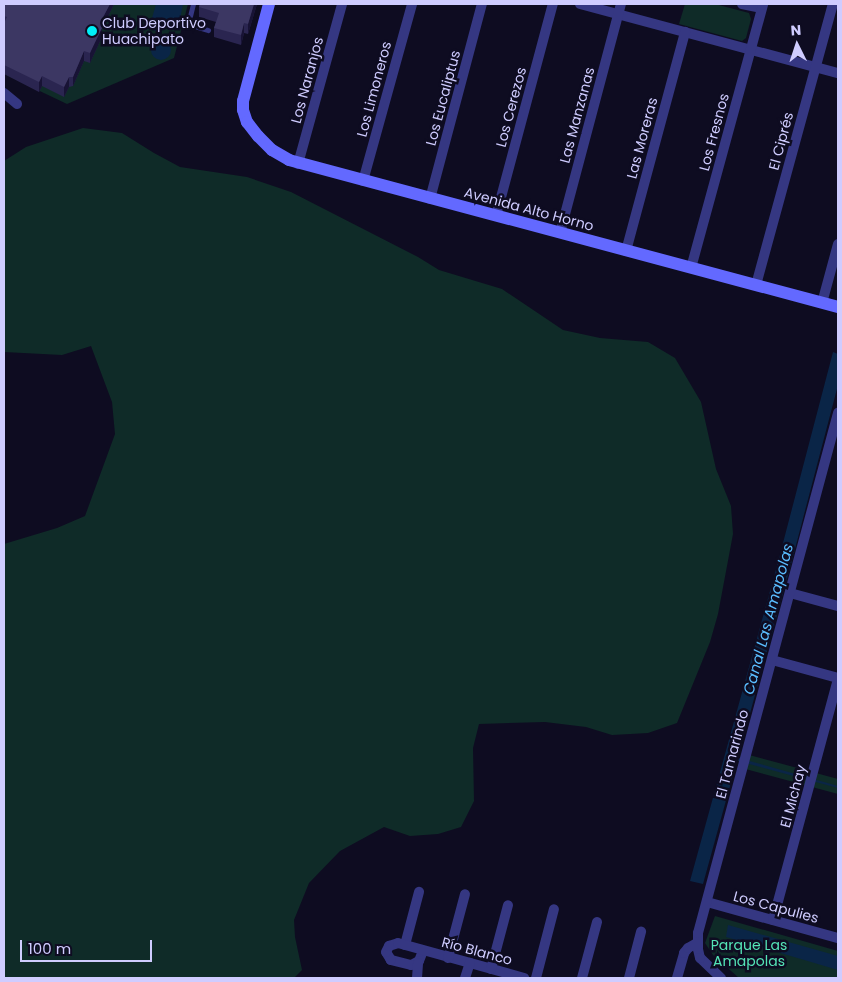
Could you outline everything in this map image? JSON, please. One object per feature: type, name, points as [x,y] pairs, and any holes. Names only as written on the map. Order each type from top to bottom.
[{"type":"street","name":"Avenida Alto Horno","points":[[269,4],[243,101],[245,118],[258,136],[272,150],[298,164],[838,307]]},
{"type":"street","name":"Los Naranjos","points":[[298,164],[342,4]]},
{"type":"street","name":"Los Limoneros","points":[[363,181],[412,4]]},
{"type":"street","name":"Los Eucaliptus","points":[[430,199],[482,4]]},
{"type":"street","name":"Los Cerezos","points":[[496,216],[552,4]]},
{"type":"street","points":[[580,4],[620,9],[685,32],[838,73]]},
{"type":"street","points":[[742,4],[762,6]]},
{"type":"street","name":"El Ciprés","points":[[756,285],[833,4]]},
{"type":"street","name":"Los Fresnos","points":[[690,268],[762,6]]},
{"type":"street","name":"Las Manzanas","points":[[560,233],[620,9]]},
{"type":"street","name":"Las Moreras","points":[[626,251],[685,32]]},
{"type":"street","points":[[4,93],[17,104]]},
{"type":"street","points":[[822,303],[838,244]]},
{"type":"street","name":"El Tamarindo","points":[[697,943],[838,413]]},
{"type":"street","points":[[790,593],[838,606]]},
{"type":"street","points":[[772,660],[838,678]]},
{"type":"street","name":"El Michay","points":[[773,920],[838,678]]},
{"type":"street","points":[[418,963],[409,965],[388,957],[387,950],[396,943],[405,946],[419,892]]},
{"type":"street","points":[[448,958],[465,894]]},
{"type":"street","name":"Los Capulies","points":[[707,902],[838,938]]},
{"type":"street","points":[[491,969],[508,905]]},
{"type":"street","points":[[536,978],[554,909]]},
{"type":"street","points":[[582,978],[597,922]]},
{"type":"street","points":[[629,978],[641,932]]},
{"type":"street","points":[[677,978],[684,953],[688,948],[697,943],[703,961],[721,978]]},
{"type":"street","name":"Río Blanco","points":[[405,946],[491,969],[512,977],[524,978]]},
{"type":"street","points":[[417,978],[418,963],[423,951]]},
{"type":"street","points":[[465,978],[470,964]]},
{"type":"lane","points":[[193,4],[188,24],[208,30]]},
{"type":"green space","name":"Club Deportivo Huachipato","points":[[4,4],[188,4],[174,58],[67,104],[4,74]]},
{"type":"green space","points":[[685,4],[715,4],[749,13],[751,19],[746,38],[742,41],[679,24]]},
{"type":"green space","points":[[83,128],[122,133],[180,167],[247,177],[291,192],[418,257],[439,270],[502,289],[563,330],[600,338],[648,342],[675,358],[701,402],[716,469],[731,506],[733,534],[718,614],[710,642],[677,723],[648,733],[612,735],[586,727],[545,722],[479,724],[473,748],[474,801],[461,827],[438,834],[410,836],[384,827],[340,851],[309,883],[294,920],[295,937],[302,970],[294,978],[4,978],[4,544],[57,528],[85,516],[115,434],[112,402],[91,346],[62,355],[4,352],[4,161],[26,147]]},
{"type":"green space","points":[[742,753],[838,779],[838,794],[738,767]]},
{"type":"green space","name":"Parque Las Amapolas","points":[[715,916],[838,951],[838,978],[739,978],[713,955],[705,943]]},
{"type":"water","points":[[156,4],[183,4],[178,30],[163,25],[160,32],[149,29]]},
{"type":"water","points":[[161,40],[168,43],[171,50],[168,57],[161,60],[154,57],[151,50],[154,43]]},
{"type":"water","name":"Canal Las Amapolas","points":[[833,352],[838,354],[838,385],[790,568],[703,884],[690,881],[778,562]]},
{"type":"water","points":[[739,758],[838,786],[838,788],[738,761]]},
{"type":"water","points":[[728,925],[838,956],[838,970],[726,937]]},
{"type":"building","points":[[4,4],[110,4],[101,21],[102,28],[90,53],[84,51],[73,77],[69,77],[64,87],[42,76],[39,82],[4,65],[4,23],[7,17],[4,16]]},
{"type":"building","points":[[200,4],[254,4],[248,24],[244,23],[241,35],[214,28],[219,13],[199,7]]},
{"type":"place","name":"Club Deportivo Huachipato","points":[[92,31]]}]
